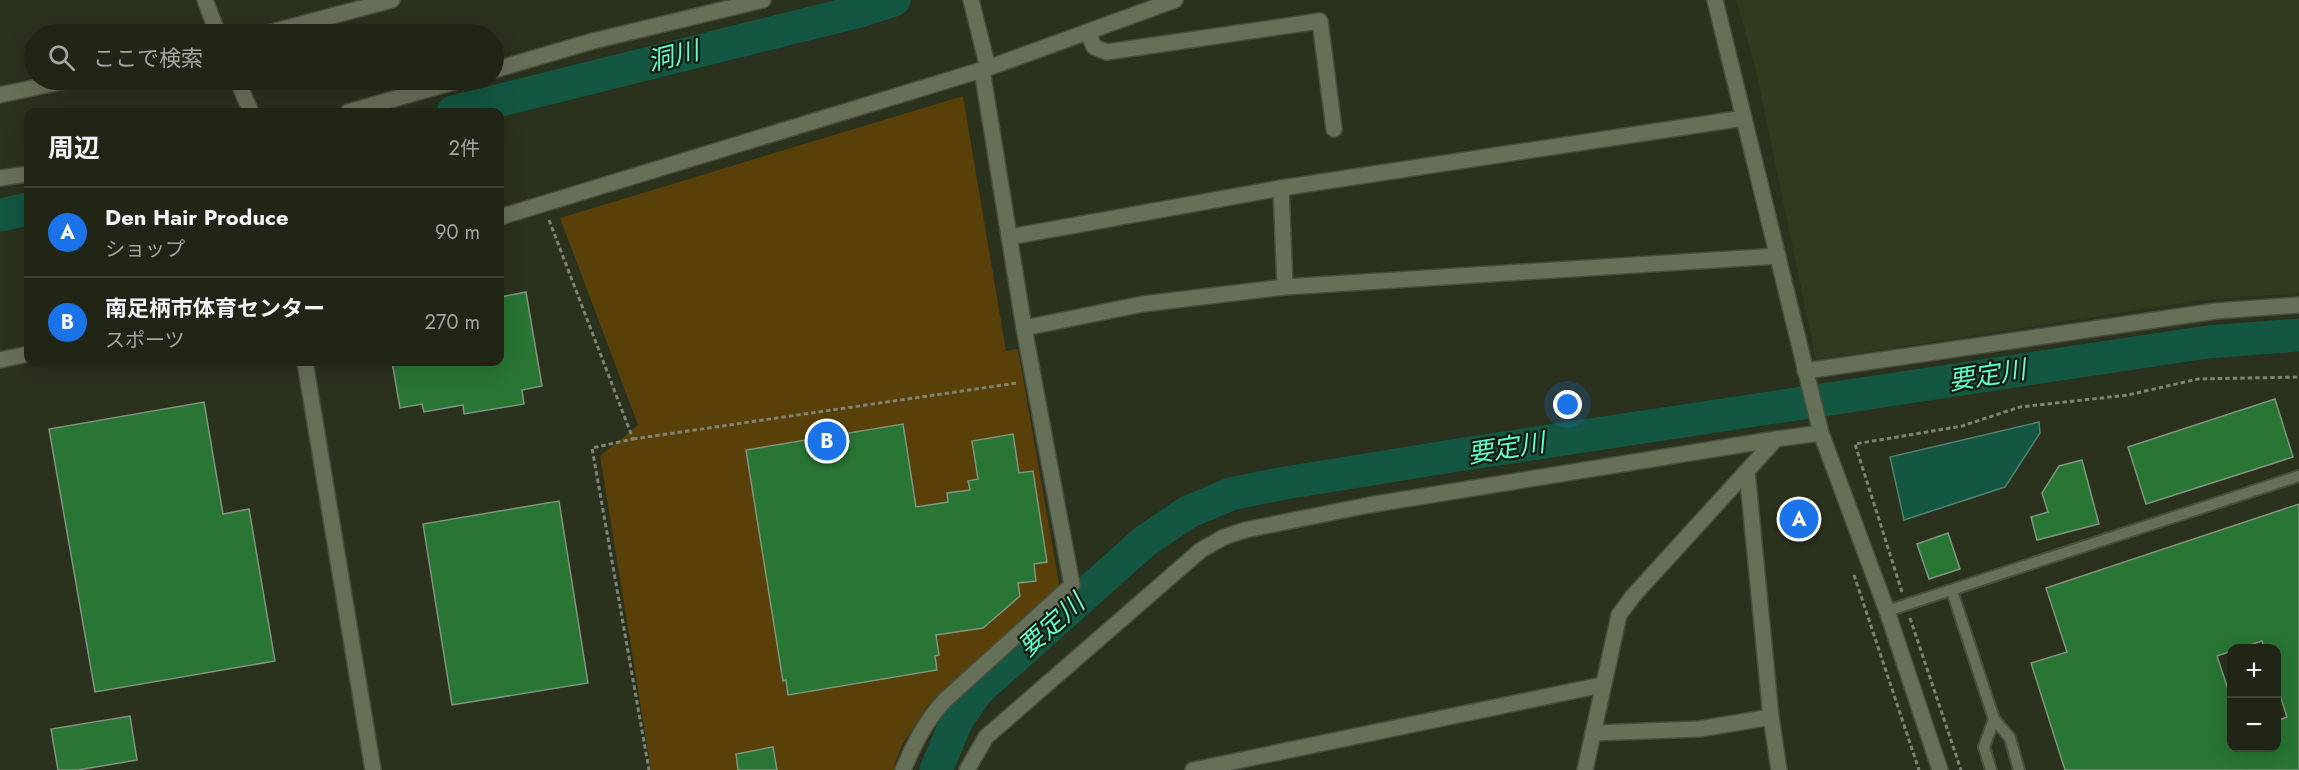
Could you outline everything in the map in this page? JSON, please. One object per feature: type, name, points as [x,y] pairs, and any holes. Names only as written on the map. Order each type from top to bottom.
[{"type":"street","points":[[205,0],[214,24]]},
{"type":"street","points":[[302,24],[392,0]]},
{"type":"street","points":[[504,67],[593,41],[763,0]]},
{"type":"street","points":[[903,770],[923,728],[944,701],[1072,585],[1024,328],[985,69],[971,0]]},
{"type":"street","points":[[504,216],[985,69],[1176,0]]},
{"type":"street","points":[[1715,0],[1821,433],[1887,611],[1940,770]]},
{"type":"street","points":[[1088,33],[1094,47],[1107,52],[1320,21],[1334,129]]},
{"type":"street","points":[[0,95],[24,90]]},
{"type":"street","points":[[241,90],[249,108]]},
{"type":"street","points":[[362,108],[426,90]]},
{"type":"street","points":[[1010,237],[1281,188],[1744,118]]},
{"type":"street","points":[[0,178],[24,175]]},
{"type":"street","points":[[1281,188],[1285,286]]},
{"type":"street","points":[[1024,328],[1143,304],[1285,286],[1778,256]]},
{"type":"street","points":[[1805,370],[2216,311],[2299,304]]},
{"type":"street","points":[[0,360],[24,355]]},
{"type":"street","points":[[306,366],[373,770]]},
{"type":"street","points":[[967,770],[986,737],[1201,549],[1224,537],[1245,530],[1370,505],[1821,433]]},
{"type":"street","points":[[1585,770],[1619,615],[1633,596],[1776,439]]},
{"type":"street","points":[[1747,471],[1771,717],[1779,770]]},
{"type":"street","points":[[1194,770],[1602,685]]},
{"type":"street","points":[[1593,732],[1699,729],[1771,717]]},
{"type":"lane","points":[[1887,611],[2299,476]]},
{"type":"lane","points":[[1952,591],[1994,719],[2010,738],[2019,770]]},
{"type":"lane","points":[[1991,770],[1984,747],[1994,719]]},
{"type":"path","points":[[543,204],[633,439]]},
{"type":"path","points":[[1855,444],[1962,426],[2020,406],[2128,395],[2198,379],[2299,377]]},
{"type":"path","points":[[649,770],[592,448],[633,439],[1034,380]]},
{"type":"path","points":[[1852,569],[1919,770]]},
{"type":"shaded area","points":[[1736,0],[2299,0],[2299,293],[2196,301],[1816,360],[1755,66]]},
{"type":"shaded area","points":[[963,96],[1006,351],[1018,349],[1060,589],[928,705],[902,745],[894,766],[897,770],[651,770],[600,456],[638,425],[560,218]]},
{"type":"shaded area","points":[[2039,422],[2040,433],[2005,487],[1904,520],[1890,457]]},
{"type":"building","points":[[526,292],[542,386],[522,390],[524,404],[464,414],[463,405],[424,412],[422,404],[400,408],[393,366],[504,366],[504,296]]},
{"type":"building","points":[[2275,399],[2293,457],[2146,504],[2128,447]]},
{"type":"building","points":[[204,402],[223,514],[249,509],[275,661],[95,692],[49,429]]},
{"type":"building","points":[[903,424],[916,507],[948,502],[947,493],[970,490],[968,481],[978,479],[972,441],[1013,434],[1019,473],[1033,471],[1047,562],[1034,564],[1036,581],[1018,583],[1020,596],[983,628],[936,635],[939,655],[935,656],[937,670],[788,695],[786,680],[783,681],[746,450]]},
{"type":"building","points":[[2082,460],[2099,524],[2037,540],[2031,517],[2048,512],[2042,493],[2059,466]]},
{"type":"building","points":[[559,501],[588,683],[452,705],[423,524]]},
{"type":"building","points":[[2299,504],[2299,770],[2065,770],[2031,663],[2067,652],[2046,588]]},
{"type":"building","points":[[1948,533],[1960,569],[1929,579],[1917,544]]},
{"type":"building","points":[[130,716],[137,760],[78,770],[58,770],[51,729]]},
{"type":"building","points":[[773,747],[777,770],[738,770],[736,754]]},
{"type":"waterway","name":"洞川","points":[[469,108],[860,11],[894,0]]},
{"type":"waterway","name":"洞川","points":[[0,215],[24,210]]},
{"type":"waterway","name":"要定川","points":[[936,770],[957,720],[978,690],[1145,541],[1188,512],[1231,494],[1458,455],[2207,342],[2299,335]]},
{"type":"place","name":"南足柄市体育センター","points":[[827,441]]},
{"type":"place","name":"Den Hair Produce","points":[[1799,519]]}]
